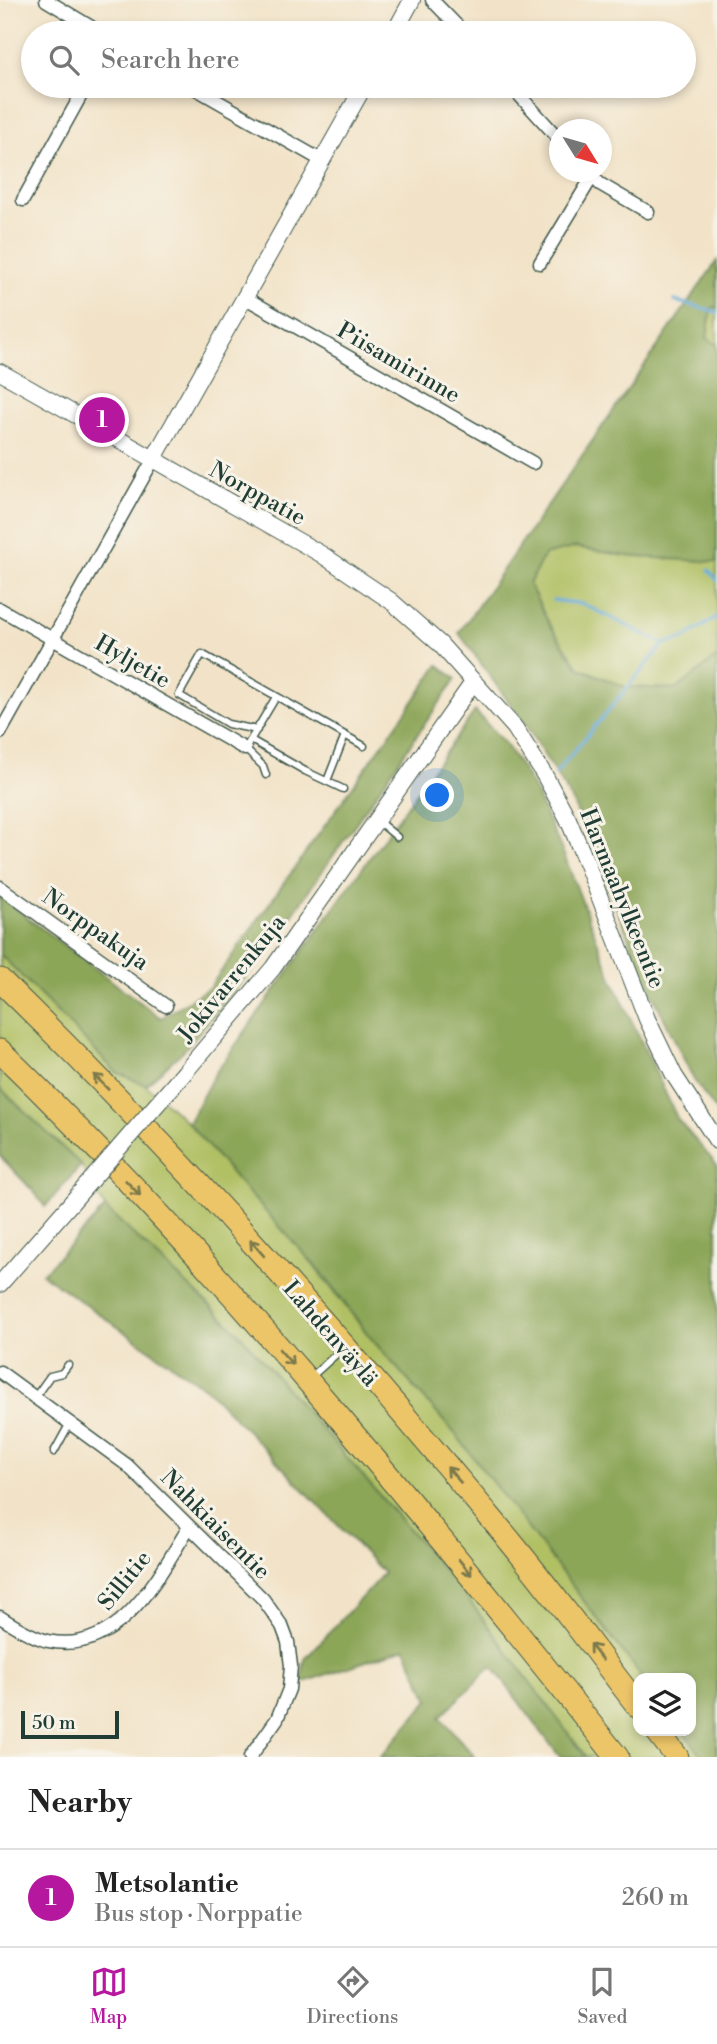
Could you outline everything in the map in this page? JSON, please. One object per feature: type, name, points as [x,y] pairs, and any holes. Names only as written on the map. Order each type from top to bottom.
[{"type":"highway","name":"Lahdenväylä","points":[[0,980],[48,1026],[227,1214],[497,1524],[633,1700]]},
{"type":"highway","points":[[0,1051],[192,1248],[459,1559],[617,1757]]},
{"type":"highway","points":[[661,1736],[677,1757]]},
{"type":"street","points":[[46,0],[81,21]]},
{"type":"street","points":[[401,21],[412,0]]},
{"type":"street","points":[[432,0],[452,21]]},
{"type":"street","points":[[23,200],[79,98]]},
{"type":"street","points":[[212,98],[321,160]]},
{"type":"street","points":[[0,733],[357,98]]},
{"type":"street","points":[[522,98],[549,129]]},
{"type":"street","points":[[540,263],[586,182]]},
{"type":"street","points":[[600,182],[648,212]]},
{"type":"street","name":"Piisamirinne","points":[[244,297],[533,463]]},
{"type":"street","name":"Norppatie","points":[[0,372],[361,579],[416,622],[474,681]]},
{"type":"street","name":"Hyljetie","points":[[0,609],[248,745]]},
{"type":"street","name":"Jokivarrenkuja","points":[[0,1284],[272,968],[474,681]]},
{"type":"street","name":"Harmaahylkeentie","points":[[474,681],[515,729],[562,808],[647,1019],[674,1075],[717,1141]]},
{"type":"street","name":"Norppakuja","points":[[0,887],[166,1006]]},
{"type":"street","name":"Nahkiaisentie","points":[[0,1372],[127,1465],[263,1599],[282,1626],[288,1642],[291,1666],[289,1689],[277,1719],[250,1757]]},
{"type":"street","name":"Sillitie","points":[[0,1617],[47,1640],[66,1642],[91,1639],[105,1633],[119,1623],[149,1588],[188,1527]]},
{"type":"lane","points":[[257,730],[228,724],[179,695],[202,654],[364,746]]},
{"type":"lane","points":[[248,745],[276,697]]},
{"type":"lane","points":[[327,781],[345,735]]},
{"type":"lane","points":[[248,745],[266,775]]},
{"type":"lane","points":[[248,745],[343,789]]},
{"type":"lane","points":[[377,821],[397,837]]},
{"type":"lane","points":[[307,1381],[344,1348]]},
{"type":"lane","points":[[35,1397],[50,1376],[62,1373],[68,1365]]},
{"type":"lane","points":[[54,1452],[70,1423]]},
{"type":"green space","points":[[717,261],[717,306],[711,309],[707,338],[717,345],[717,562],[626,556],[576,547],[544,555],[529,584],[549,624],[579,668],[625,687],[677,689],[717,657],[717,1112],[694,1080],[647,983],[573,802],[528,729],[459,633]]},
{"type":"green space","points":[[717,306],[717,345],[707,338],[711,309]]},
{"type":"green space","points":[[576,547],[626,556],[717,562],[717,657],[677,689],[625,687],[580,668],[549,624],[529,584],[544,555]]},
{"type":"green space","points":[[439,665],[456,679],[260,961],[185,1049],[146,1085],[116,1072],[0,954],[0,897],[161,1018],[210,987]]},
{"type":"green space","points":[[475,711],[507,746],[532,785],[564,855],[613,981],[678,1120],[717,1165],[717,1757],[703,1757],[687,1736],[696,1736],[696,1673],[639,1673],[457,1436],[370,1337],[322,1273],[188,1123],[214,1075]]},
{"type":"green space","points":[[0,954],[116,1072],[146,1085],[188,1123],[305,1255],[370,1337],[457,1436],[639,1673],[633,1673],[633,1736],[687,1736],[703,1757],[586,1757],[458,1586],[237,1331],[105,1208],[81,1165],[0,1088]]},
{"type":"green space","points":[[0,1088],[81,1165],[45,1207],[0,1156]]},
{"type":"green space","points":[[105,1208],[237,1331],[458,1586],[586,1757],[560,1757],[492,1666],[440,1717],[475,1757],[380,1757],[429,1700],[405,1648],[301,1683],[305,1659],[384,1573],[208,1390],[42,1274]]},
{"type":"waterway","points":[[675,301],[717,312]]},
{"type":"waterway","points":[[709,570],[717,580]]},
{"type":"waterway","points":[[553,600],[583,604],[664,644]]},
{"type":"waterway","points":[[555,774],[664,644],[683,639],[717,617]]},
{"type":"place","name":"Metsolantie","points":[[102,420]]}]
